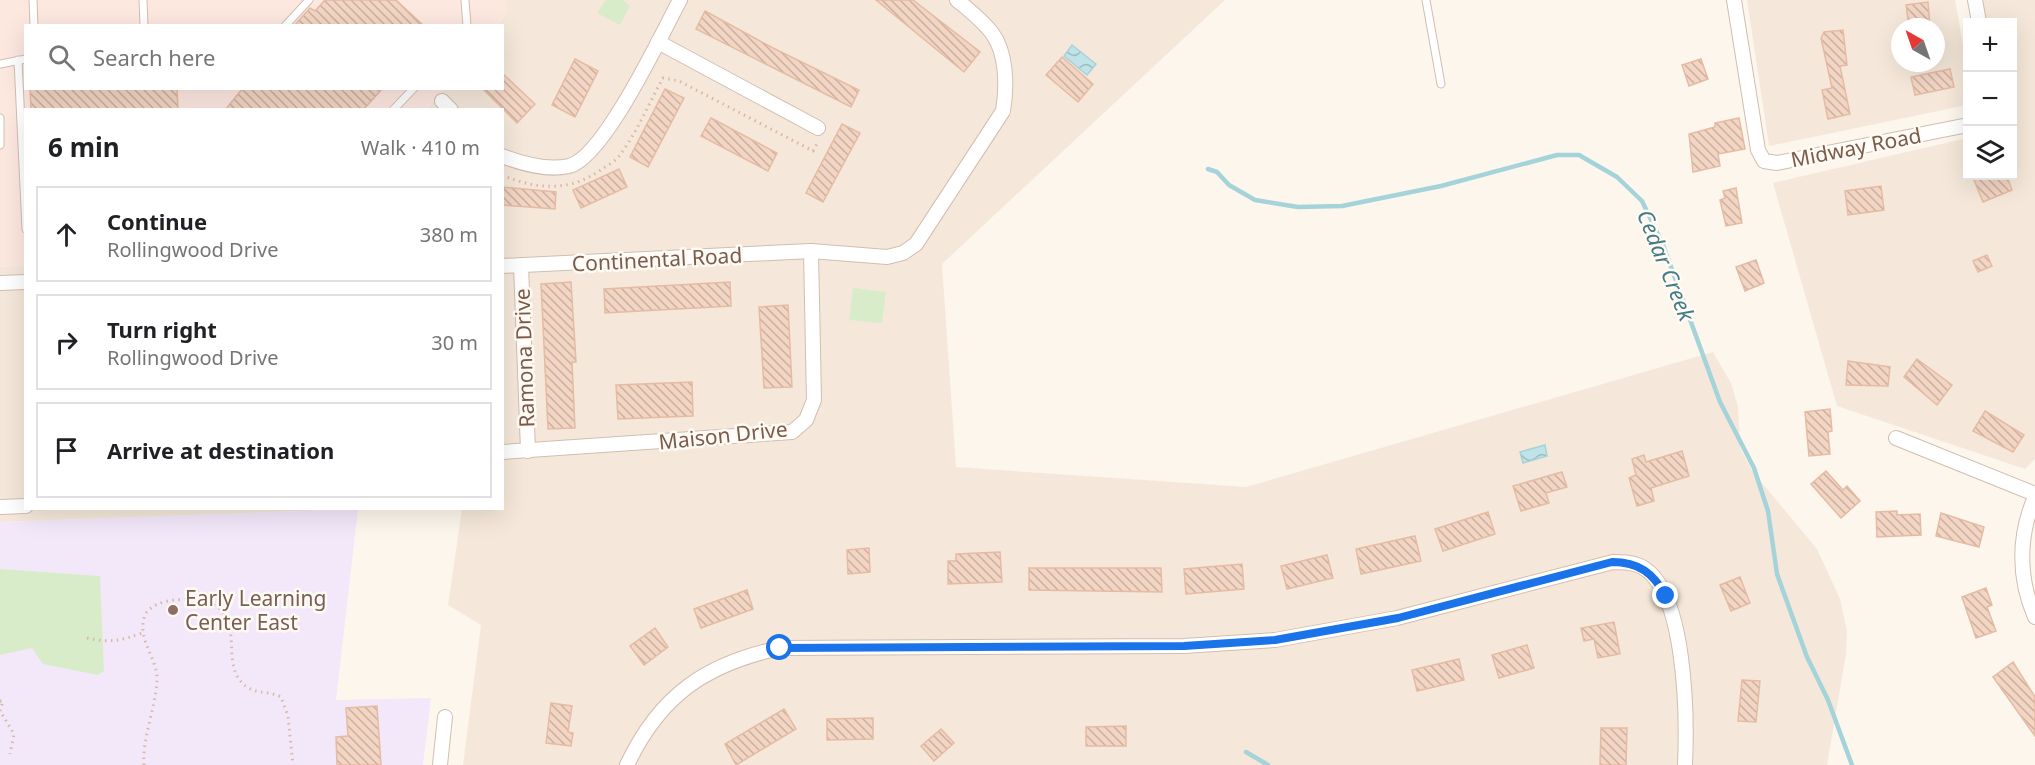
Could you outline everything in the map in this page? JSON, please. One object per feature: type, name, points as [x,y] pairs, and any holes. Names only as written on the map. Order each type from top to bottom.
[{"type":"street","points":[[504,157],[530,166],[571,166],[591,152],[617,116],[680,0]]},
{"type":"street","name":"Continental Road","points":[[504,266],[811,251],[887,257],[903,253],[916,244],[1003,111],[1007,91],[1002,56],[993,34],[957,0]]},
{"type":"street","name":"Midway Road","points":[[1734,0],[1758,150],[1764,160],[1777,163],[1963,126]]},
{"type":"street","points":[[1975,0],[1978,18]]},
{"type":"street","points":[[658,42],[818,134]]},
{"type":"street","name":"Maison Drive","points":[[504,452],[792,432],[806,420],[814,400],[811,251]]},
{"type":"street","name":"Ramona Drive","points":[[521,266],[528,451]]},
{"type":"street","points":[[0,283],[24,282]]},
{"type":"street","points":[[1896,438],[2035,496],[2026,519],[2022,549],[2023,577],[2035,617]]},
{"type":"street","points":[[0,507],[24,506]]},
{"type":"street","points":[[627,765],[640,738],[657,713],[675,695],[711,671],[764,651],[801,646],[1184,646],[1264,641],[1398,618],[1612,562],[1640,566],[1659,583],[1666,596],[1681,656],[1685,702],[1684,765]]},
{"type":"street","points":[[440,765],[445,717]]},
{"type":"lane","points":[[33,0],[34,24]]},
{"type":"lane","points":[[143,0],[144,24]]},
{"type":"lane","points":[[287,24],[309,0]]},
{"type":"lane","points":[[465,0],[467,24]]},
{"type":"lane","points":[[1426,0],[1441,84]]},
{"type":"lane","points":[[0,64],[22,59],[24,144]]},
{"type":"lane","points":[[395,108],[412,90]]},
{"type":"lane","points":[[0,118],[0,145]]},
{"type":"path","points":[[504,176],[542,187],[566,187],[589,178],[619,156],[663,78],[679,81],[813,151],[818,134]]},
{"type":"path","points":[[144,765],[157,677],[142,633],[147,610],[159,603],[190,598],[213,602],[223,611],[231,627],[232,659],[237,679],[250,689],[274,693],[281,697],[288,716],[293,765]]},
{"type":"path","points":[[87,638],[107,642],[142,633]]},
{"type":"path","points":[[0,700],[3,701],[0,711],[14,734],[10,754]]},
{"type":"shaded area","points":[[0,0],[506,0],[506,15],[498,24],[24,24],[24,90],[443,90],[427,108],[24,108],[24,265],[0,267]]},
{"type":"shaded area","name":"Cedar Creek","points":[[506,0],[1225,0],[942,264],[956,467],[1246,487],[1713,352],[1731,383],[1738,407],[1740,448],[1753,472],[1817,549],[1840,599],[1847,631],[1846,654],[1827,765],[463,765],[481,625],[448,605],[462,510],[504,510],[504,108],[428,108],[443,90],[504,90],[504,24],[498,24],[506,15]]},
{"type":"shaded area","points":[[1747,0],[1955,0],[1963,45],[1963,106],[1769,146]]},
{"type":"shaded area","points":[[1982,0],[2035,0],[2035,459],[2025,469],[1837,406],[1773,183],[1963,139],[1963,180],[2017,180],[2017,18],[1985,18]]},
{"type":"shaded area","points":[[24,265],[24,510],[331,510],[0,522],[0,267]]},
{"type":"shaded area","name":"Early Learning Center East","points":[[358,510],[336,700],[431,698],[423,765],[0,765],[0,522]]},
{"type":"green space","points":[[606,0],[623,0],[630,6],[620,25],[597,13]]},
{"type":"green space","points":[[853,288],[886,292],[882,323],[849,320]]},
{"type":"green space","points":[[0,569],[100,576],[104,671],[98,675],[43,664],[32,648],[0,655]]},
{"type":"water","points":[[1072,45],[1096,64],[1087,75],[1064,56]]},
{"type":"water","points":[[1545,445],[1547,456],[1523,463],[1520,452]]},
{"type":"building","points":[[325,0],[396,0],[422,24],[296,24],[310,8],[315,11]]},
{"type":"building","points":[[876,0],[913,0],[980,52],[964,72]]},
{"type":"building","points":[[1928,2],[1929,18],[1908,18],[1906,5]]},
{"type":"building","points":[[705,11],[773,48],[859,90],[851,107],[696,29]]},
{"type":"building","points":[[1843,30],[1847,65],[1840,66],[1850,114],[1828,119],[1822,90],[1832,88],[1821,38],[1824,32]]},
{"type":"building","points":[[1062,57],[1093,84],[1078,102],[1046,75]]},
{"type":"building","points":[[575,59],[598,71],[575,117],[552,105]]},
{"type":"building","points":[[1701,59],[1708,79],[1689,86],[1682,65]]},
{"type":"building","points":[[1950,69],[1954,87],[1915,95],[1911,77],[1945,72]]},
{"type":"building","points":[[504,75],[535,104],[517,123],[484,90],[504,90]]},
{"type":"building","points":[[665,89],[684,98],[648,167],[630,157]]},
{"type":"building","points":[[30,90],[177,90],[178,108],[31,108]]},
{"type":"building","points":[[241,90],[381,90],[365,108],[227,108]]},
{"type":"building","points":[[711,118],[777,153],[768,171],[701,136]]},
{"type":"building","points":[[1739,118],[1745,149],[1718,154],[1720,166],[1693,172],[1689,134],[1715,127],[1715,123]]},
{"type":"building","points":[[842,124],[860,133],[823,202],[806,193]]},
{"type":"building","points":[[619,169],[627,187],[581,208],[573,190]]},
{"type":"building","points":[[1974,180],[2008,180],[2012,190],[1983,202]]},
{"type":"building","points":[[1881,186],[1884,210],[1848,215],[1845,191]]},
{"type":"building","points":[[504,187],[556,192],[555,209],[504,205]]},
{"type":"building","points":[[1736,188],[1742,223],[1726,226],[1720,200],[1725,198],[1723,191]]},
{"type":"building","points":[[1987,255],[1992,266],[1978,272],[1973,261]]},
{"type":"building","points":[[1756,260],[1764,283],[1745,291],[1736,267]]},
{"type":"building","points":[[571,282],[576,362],[572,362],[575,428],[548,429],[541,284]]},
{"type":"building","points":[[730,282],[731,306],[605,313],[604,289]]},
{"type":"building","points":[[788,305],[792,387],[764,388],[759,307]]},
{"type":"building","points":[[1917,359],[1952,385],[1937,405],[1904,377]]},
{"type":"building","points":[[1848,361],[1890,367],[1888,386],[1846,385]]},
{"type":"building","points":[[692,382],[693,416],[618,419],[616,385]]},
{"type":"building","points":[[1830,409],[1832,431],[1828,432],[1830,454],[1809,456],[1805,412]]},
{"type":"building","points":[[1985,411],[2024,435],[2013,452],[1973,431]]},
{"type":"building","points":[[1682,451],[1689,476],[1651,488],[1654,501],[1637,506],[1629,478],[1636,475],[1632,459],[1644,455],[1646,462]]},
{"type":"building","points":[[1826,471],[1843,490],[1847,486],[1860,501],[1841,518],[1811,484]]},
{"type":"building","points":[[1562,472],[1567,487],[1546,493],[1549,503],[1521,511],[1513,486]]},
{"type":"building","points":[[1897,511],[1897,515],[1920,514],[1921,535],[1877,537],[1876,512]]},
{"type":"building","points":[[1488,512],[1495,534],[1443,551],[1435,529]]},
{"type":"building","points":[[1941,513],[1984,527],[1979,547],[1936,536]]},
{"type":"building","points":[[1415,536],[1421,561],[1361,574],[1356,549]]},
{"type":"building","points":[[869,548],[870,572],[848,574],[847,550]]},
{"type":"building","points":[[1000,552],[1002,582],[948,584],[948,561],[956,561],[956,554]]},
{"type":"building","points":[[1327,555],[1333,578],[1287,589],[1281,566]]},
{"type":"building","points":[[1242,564],[1244,589],[1186,594],[1184,569]]},
{"type":"building","points":[[1029,568],[1161,568],[1162,592],[1029,590]]},
{"type":"building","points":[[1740,577],[1750,603],[1731,611],[1720,585]]},
{"type":"building","points":[[1986,588],[1992,605],[1987,607],[1996,631],[1976,638],[1962,597]]},
{"type":"building","points":[[747,590],[753,609],[701,628],[694,609]]},
{"type":"building","points":[[1614,622],[1620,654],[1598,658],[1594,639],[1584,641],[1581,628]]},
{"type":"building","points":[[655,628],[668,647],[644,665],[630,646]]},
{"type":"building","points":[[1527,645],[1534,668],[1499,678],[1492,655]]},
{"type":"building","points":[[1459,659],[1464,680],[1417,691],[1412,670]]},
{"type":"building","points":[[2013,662],[2035,697],[2035,736],[1993,677]]},
{"type":"building","points":[[1742,680],[1760,681],[1756,722],[1738,721]]},
{"type":"building","points":[[551,703],[572,706],[568,732],[573,733],[571,746],[546,743]]},
{"type":"building","points":[[377,706],[381,765],[337,765],[336,737],[348,736],[346,708]]},
{"type":"building","points":[[784,709],[796,729],[736,765],[725,744]]},
{"type":"building","points":[[873,718],[873,739],[827,740],[827,719]]},
{"type":"building","points":[[1126,726],[1126,746],[1086,746],[1086,727]]},
{"type":"building","points":[[1601,728],[1627,728],[1626,765],[1600,765]]},
{"type":"building","points":[[941,729],[954,743],[934,761],[921,746]]},
{"type":"waterway","name":"Cedar Creek","points":[[1208,169],[1217,172],[1229,185],[1255,200],[1298,207],[1342,206],[1441,186],[1557,155],[1579,155],[1617,177],[1642,201],[1663,245],[1720,402],[1754,468],[1768,511],[1777,574],[1807,657],[1828,700],[1852,765]]},
{"type":"waterway","points":[[1246,752],[1268,765]]},
{"type":"place","name":"Early Learning Center East","points":[[173,610]]},
{"type":"route","points":[[780,648],[801,646],[975,648],[1230,645],[1311,635],[1398,618],[1597,564],[1612,562],[1626,562],[1640,566],[1659,583],[1666,596]]}]
